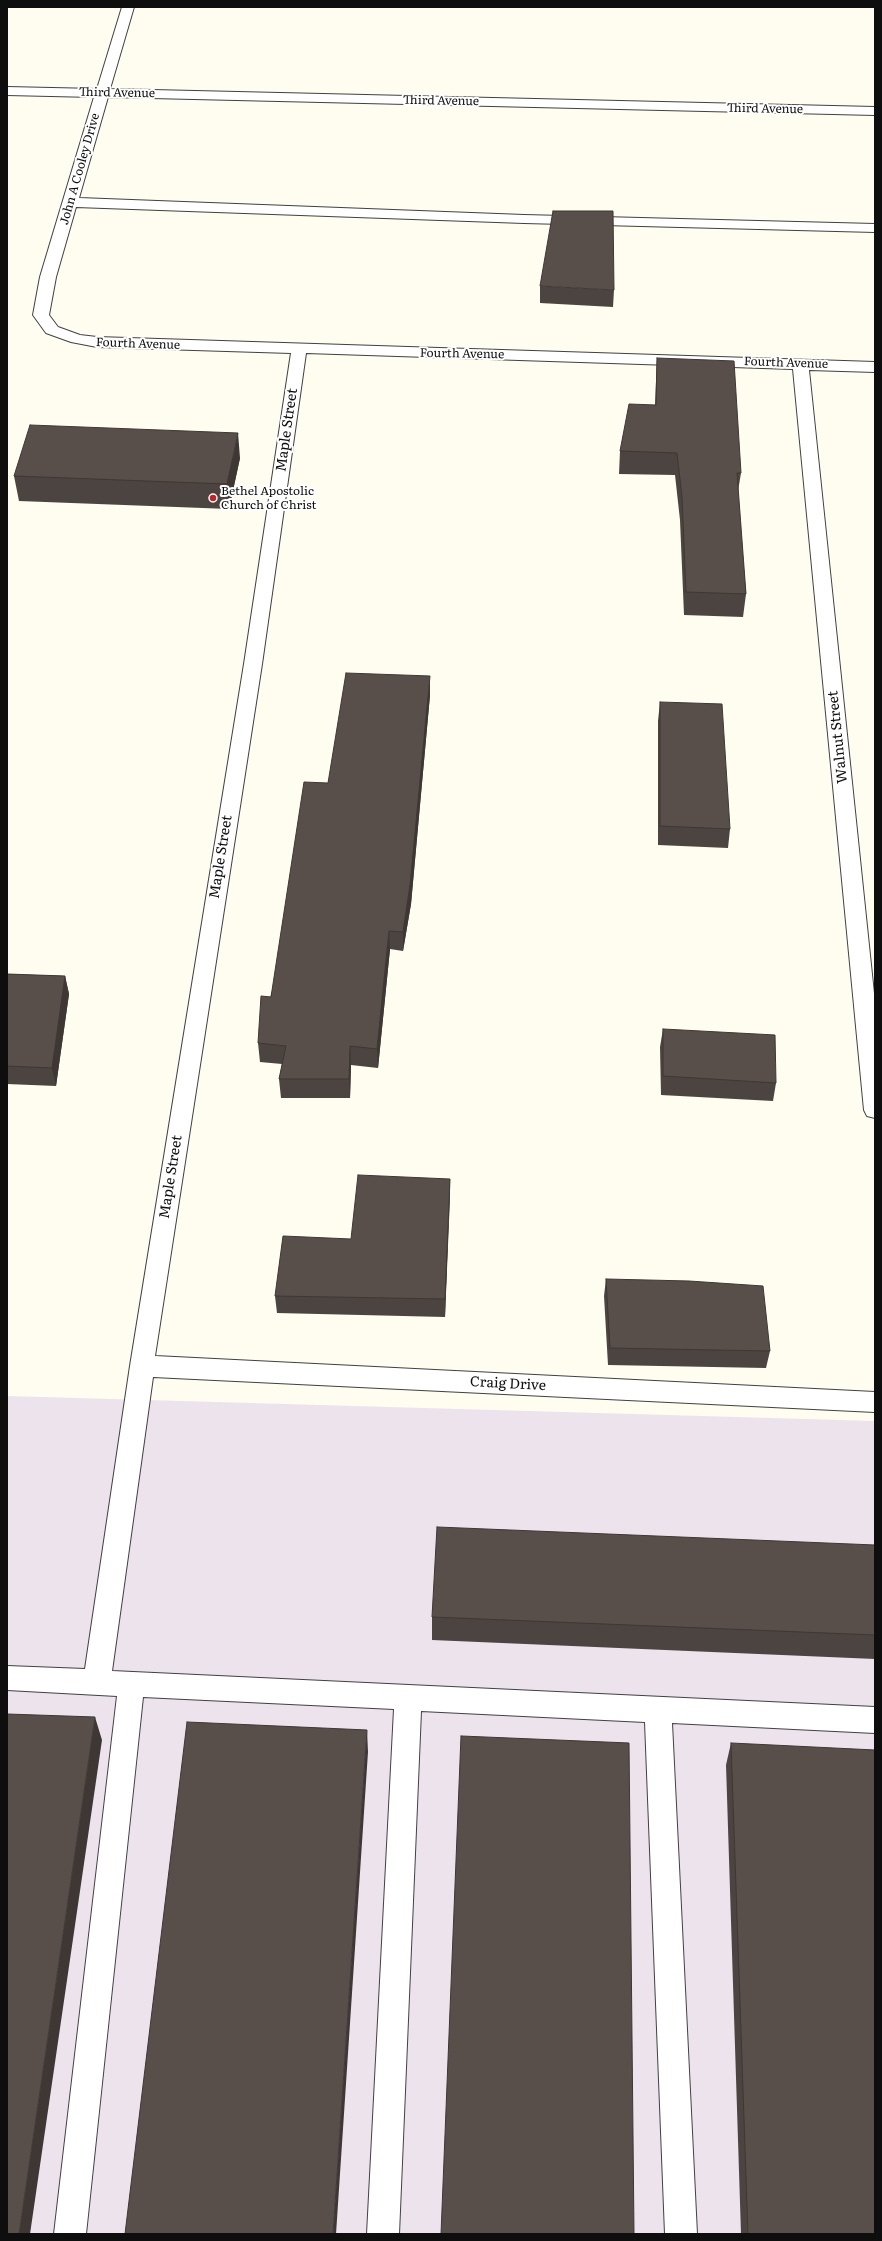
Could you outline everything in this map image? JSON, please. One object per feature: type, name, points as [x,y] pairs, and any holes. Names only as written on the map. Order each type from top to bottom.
[{"type":"street","name":"John A Cooley Drive","points":[[52,330],[41,315],[48,277],[128,7]]},
{"type":"street","name":"Third Avenue","points":[[7,91],[102,92],[875,112]]},
{"type":"street","points":[[70,202],[524,219],[875,228]]},
{"type":"street","name":"Fourth Avenue","points":[[52,330],[77,339],[97,342],[875,367]]},
{"type":"street","name":"Maple Street","points":[[97,1681],[142,1366],[252,664],[299,349]]},
{"type":"street","name":"Walnut Street","points":[[800,364],[814,489],[875,1110]]},
{"type":"street","name":"Craig Drive","points":[[142,1366],[875,1402]]},
{"type":"street","points":[[7,1678],[97,1681],[131,1686],[875,1720]]},
{"type":"street","points":[[70,2234],[131,1686]]},
{"type":"street","points":[[383,2234],[408,1698]]},
{"type":"street","points":[[658,1710],[681,2234]]},
{"type":"shaded area","points":[[7,1396],[875,1421],[875,2234],[7,2234]]},
{"type":"building","points":[[553,211],[613,211],[614,290],[540,286]]},
{"type":"building","points":[[657,358],[734,361],[741,473],[737,473],[746,594],[686,592],[682,497],[677,453],[620,451],[629,404],[656,405]]},
{"type":"building","points":[[30,425],[238,433],[227,484],[14,476]]},
{"type":"building","points":[[346,673],[430,676],[410,885],[403,932],[389,931],[377,1049],[350,1046],[349,1079],[279,1079],[286,1046],[258,1043],[261,996],[271,997],[304,782],[328,783]]},
{"type":"building","points":[[660,702],[722,704],[730,829],[660,826]]},
{"type":"building","points":[[7,974],[65,976],[52,1068],[7,1066]]},
{"type":"building","points":[[663,1029],[775,1035],[776,1083],[663,1076]]},
{"type":"building","points":[[358,1175],[450,1179],[445,1299],[275,1296],[283,1236],[351,1239]]},
{"type":"building","points":[[606,1279],[689,1281],[763,1286],[770,1351],[610,1348]]},
{"type":"building","points":[[437,1527],[875,1545],[875,1635],[432,1617]]},
{"type":"building","points":[[7,1714],[95,1717],[19,2234],[7,2234]]},
{"type":"building","points":[[187,1722],[367,1730],[333,2234],[125,2234]]},
{"type":"building","points":[[461,1736],[629,1743],[634,2234],[441,2234]]},
{"type":"building","points":[[731,1743],[875,1750],[875,2234],[748,2234]]},
{"type":"place","name":"Bethel Apostolic Church of Christ","points":[[213,498]]}]
